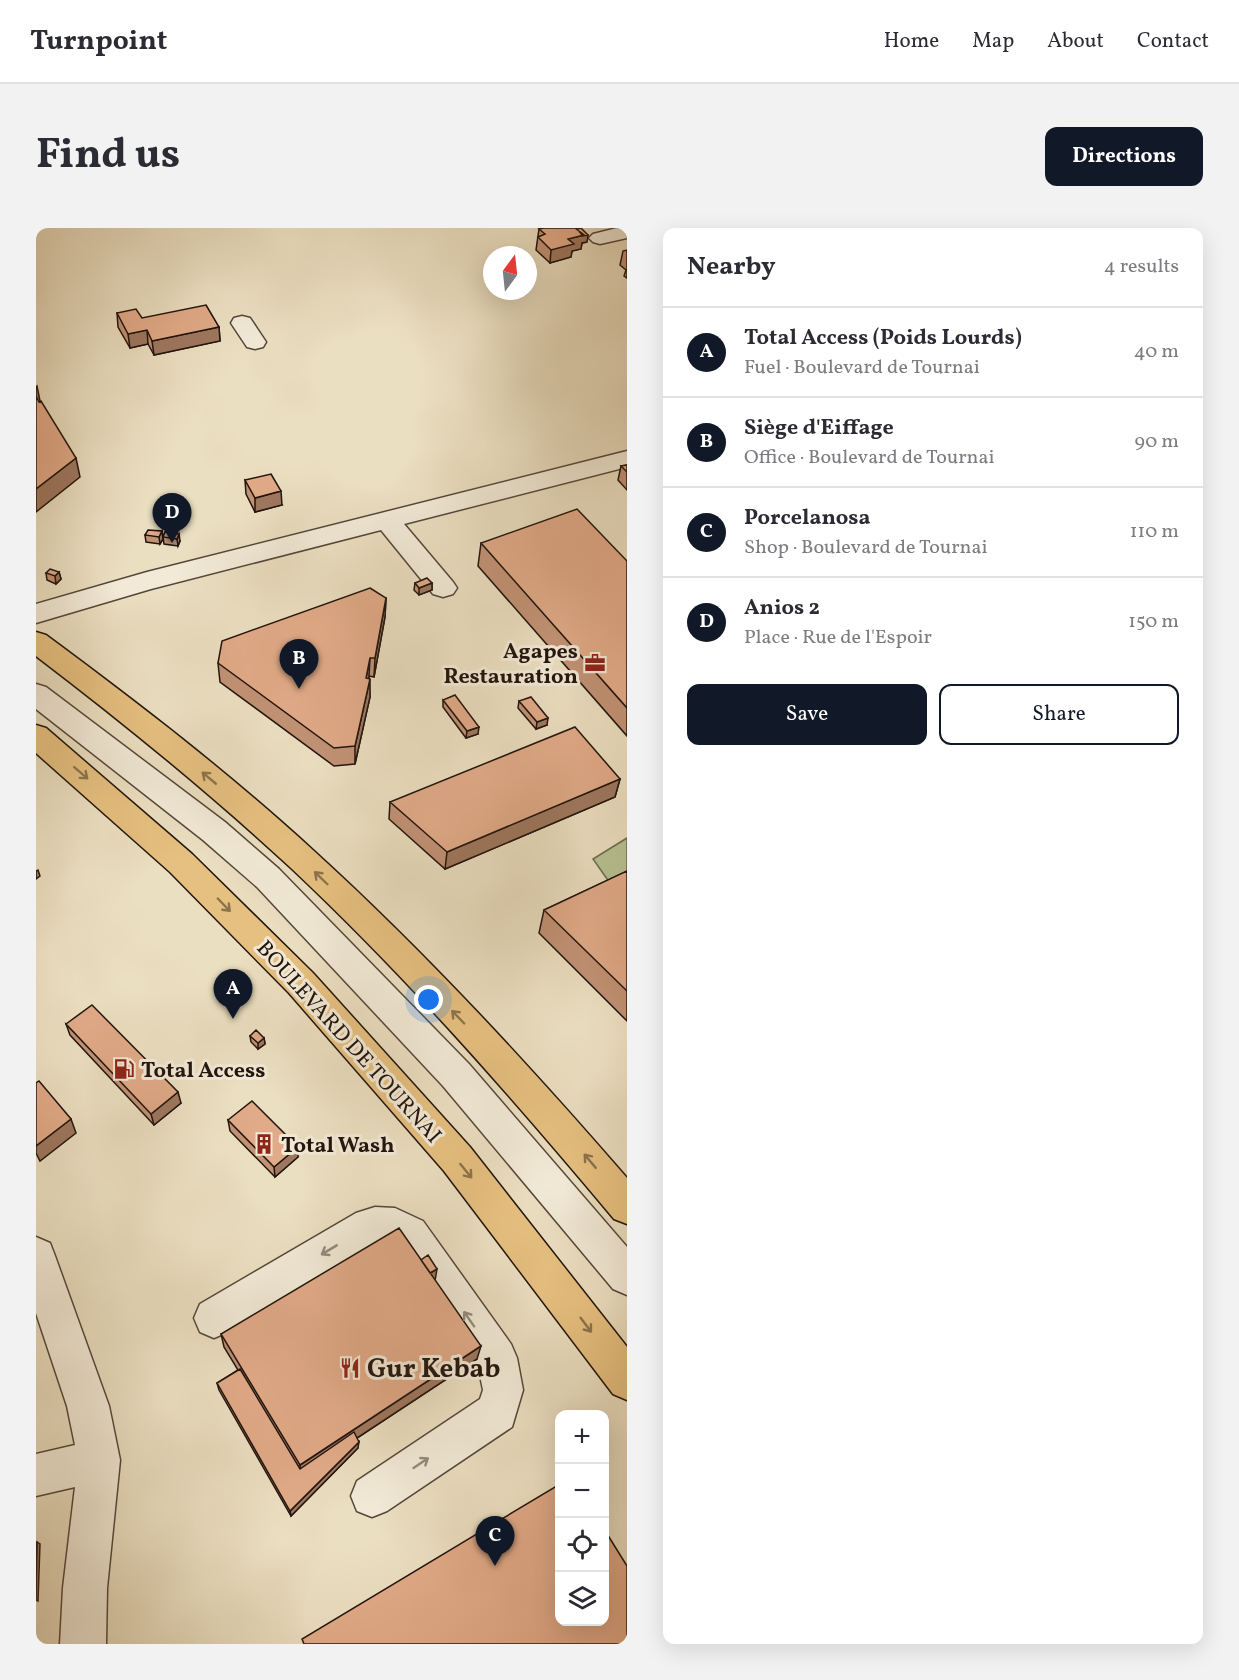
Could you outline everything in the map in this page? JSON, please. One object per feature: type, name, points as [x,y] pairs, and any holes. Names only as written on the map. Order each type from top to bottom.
[{"type":"main road","points":[[36,642],[203,772],[325,882],[371,926],[504,1065],[627,1206]]},
{"type":"main road","name":"BOULEVARD DE TOURNAI","points":[[36,735],[155,838],[212,892],[301,983],[457,1159],[627,1380]]},
{"type":"street","points":[[600,238],[627,232]]},
{"type":"street","points":[[242,323],[255,342]]},
{"type":"street","points":[[36,614],[147,581],[627,459]]},
{"type":"street","points":[[387,520],[443,588]]},
{"type":"street","points":[[36,637],[75,624],[208,566]]},
{"type":"street","points":[[36,694],[214,831],[268,878],[456,1075],[627,1276]]},
{"type":"street","points":[[214,1318],[369,1226],[383,1223],[397,1225],[410,1234],[497,1358],[503,1390],[497,1412],[372,1496]]},
{"type":"street","points":[[36,1256],[88,1406],[99,1460],[86,1577],[83,1644]]},
{"type":"street","points":[[36,1475],[99,1460]]},
{"type":"green space","points":[[627,838],[627,883],[614,889],[593,859]]},
{"type":"building","points":[[575,228],[584,235],[568,239],[574,244],[551,250],[538,237],[545,234],[539,229]]},
{"type":"building","points":[[581,228],[588,235],[583,236],[577,229]]},
{"type":"building","points":[[206,305],[219,327],[152,341],[147,330],[128,334],[117,313],[136,309],[142,318]]},
{"type":"building","points":[[36,396],[76,458],[36,489]]},
{"type":"building","points":[[271,474],[281,491],[255,498],[245,480]]},
{"type":"building","name":"Agapes Restauration","points":[[577,509],[627,561],[627,708],[481,543]]},
{"type":"building","points":[[148,530],[162,531],[159,537],[145,535]]},
{"type":"building","points":[[165,532],[179,534],[177,539],[163,537]]},
{"type":"building","points":[[50,569],[59,572],[55,576],[46,573]]},
{"type":"building","points":[[427,578],[432,583],[419,588],[415,583]]},
{"type":"building","points":[[370,588],[386,598],[375,658],[370,658],[366,678],[370,679],[355,746],[334,748],[218,663],[222,641]]},
{"type":"building","points":[[455,695],[479,727],[467,731],[443,700]]},
{"type":"building","points":[[531,697],[548,718],[537,722],[519,701]]},
{"type":"building","points":[[575,727],[620,779],[447,852],[390,802]]},
{"type":"building","points":[[627,871],[627,991],[544,910]]},
{"type":"building","name":"Total Access","points":[[92,1005],[178,1092],[151,1114],[66,1024]]},
{"type":"building","points":[[256,1030],[264,1038],[258,1043],[250,1036]]},
{"type":"building","points":[[39,1081],[71,1119],[36,1146],[36,1083]]},
{"type":"building","name":"Total Wash","points":[[252,1101],[298,1147],[274,1167],[228,1120]]},
{"type":"building","name":"Gur Kebab","points":[[399,1228],[481,1346],[300,1465],[221,1334]]},
{"type":"building","points":[[428,1255],[437,1269],[430,1273],[421,1260]]},
{"type":"building","points":[[240,1369],[300,1469],[354,1432],[359,1442],[290,1511],[217,1383]]},
{"type":"building","points":[[555,1487],[555,1626],[609,1626],[609,1537],[627,1566],[627,1644],[304,1644],[302,1639]]},
{"type":"place","name":"Anios 2","points":[[172,543]]},
{"type":"place","name":"Agapes Restauration","points":[[595,663]]},
{"type":"place","name":"Siège d'Eiffage","points":[[299,689]]},
{"type":"place","name":"Total Access (Poids Lourds)","points":[[233,1019]]},
{"type":"place","name":"Total Access","points":[[124,1069]]},
{"type":"place","name":"Total Wash","points":[[264,1144]]},
{"type":"place","name":"Gur Kebab","points":[[350,1368]]},
{"type":"place","name":"Porcelanosa","points":[[495,1566]]}]
